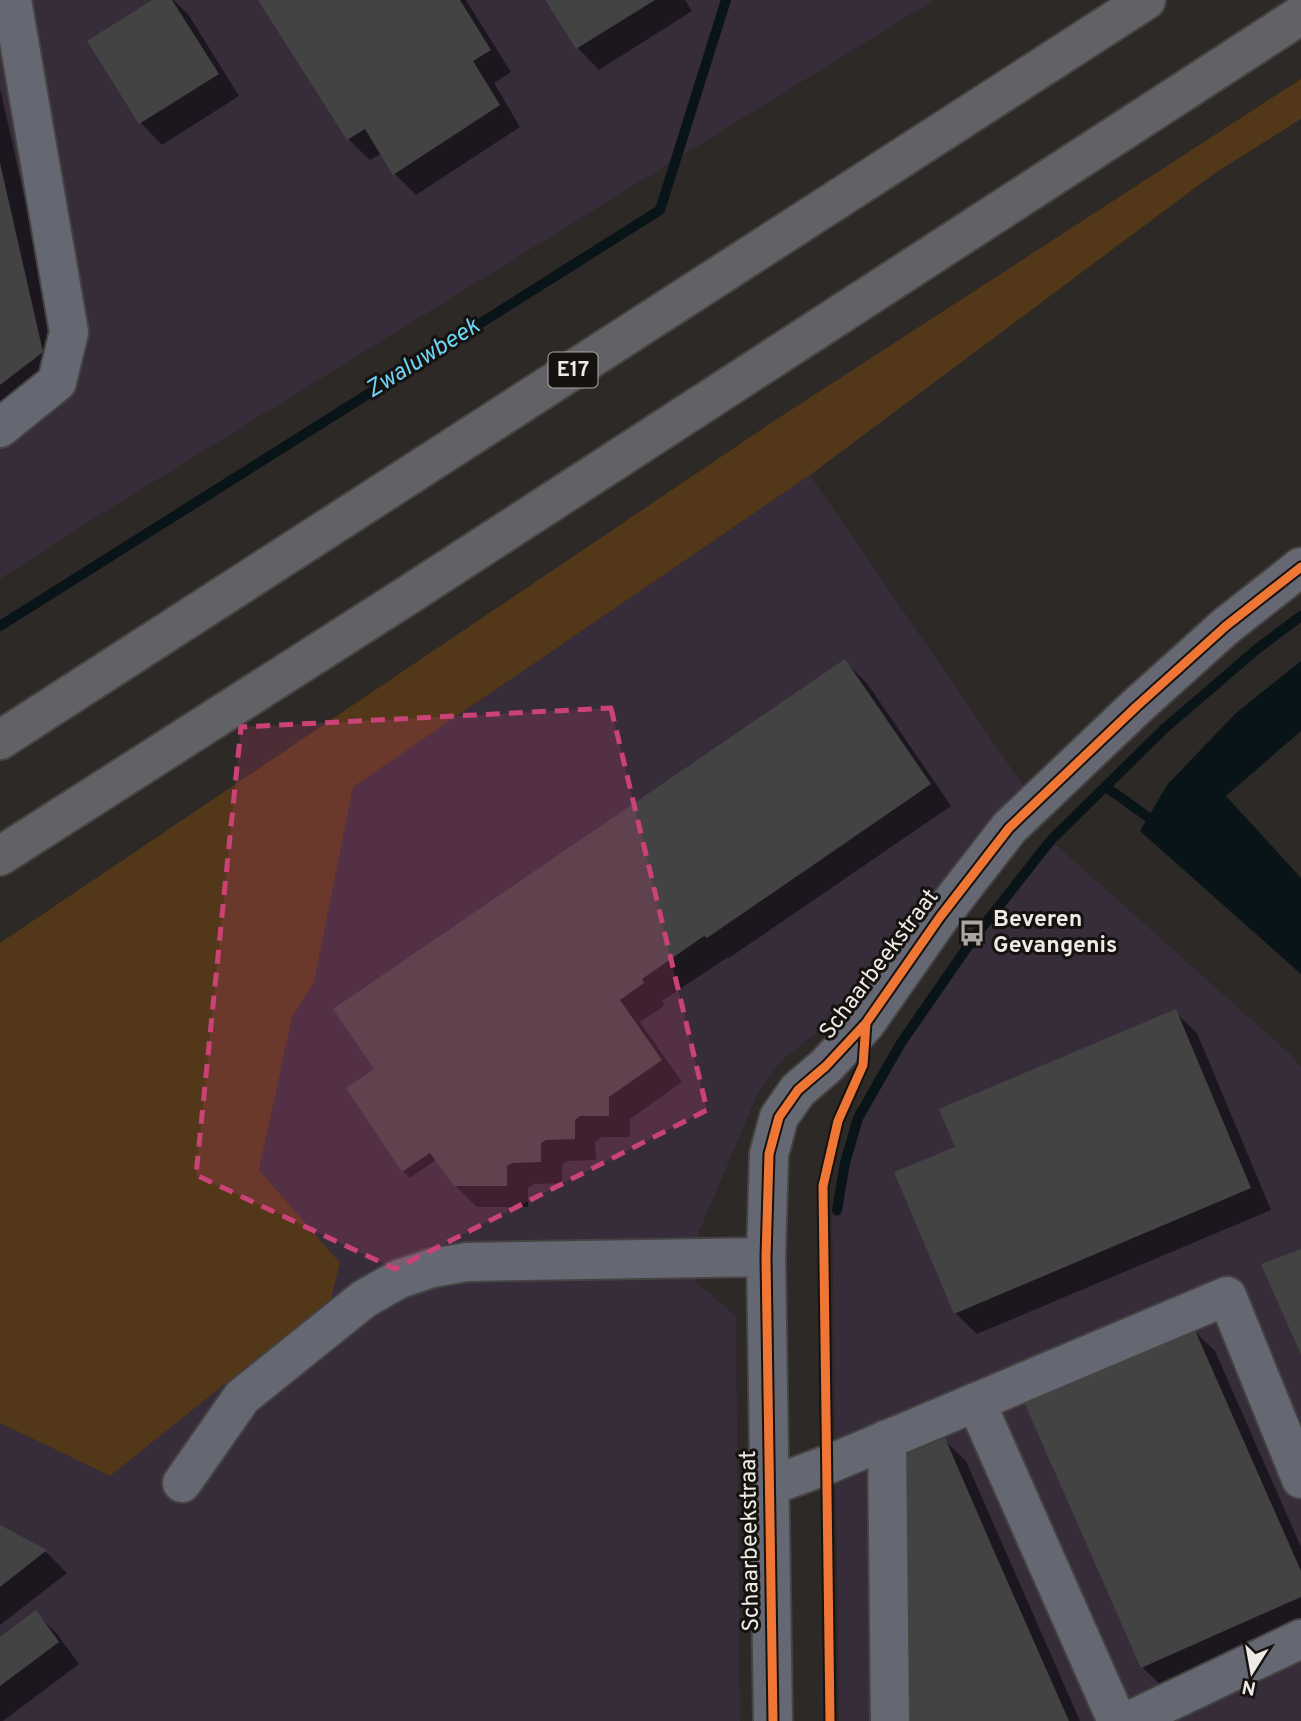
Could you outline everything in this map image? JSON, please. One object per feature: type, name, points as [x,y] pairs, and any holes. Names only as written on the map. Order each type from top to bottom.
[{"type":"highway","name":"E17","points":[[0,740],[1146,0]]},
{"type":"highway","points":[[0,856],[405,597],[1301,15]]},
{"type":"street","points":[[0,428],[57,382],[69,332],[12,0]]},
{"type":"street","name":"Schaarbeekstraat","points":[[773,1721],[766,1257],[769,1154],[779,1118],[798,1090],[826,1066],[866,1023],[940,917],[1009,828],[1226,626],[1301,567]]},
{"type":"street","points":[[182,1483],[242,1397],[364,1299],[399,1279],[432,1268],[467,1262],[766,1257]]},
{"type":"street","points":[[770,1486],[827,1465],[1227,1296],[1301,1479]]},
{"type":"street","points":[[976,1402],[1143,1719],[1301,1639]]},
{"type":"street","points":[[887,1439],[890,1721]]},
{"type":"highlighted area","points":[[611,708],[707,1110],[395,1269],[196,1175],[241,727]]},
{"type":"shaded area","points":[[0,0],[934,0],[0,579]]},
{"type":"shaded area","points":[[1301,79],[1301,119],[1215,173],[810,475],[353,787],[314,982],[292,1018],[259,1170],[340,1263],[331,1299],[110,1476],[0,1423],[0,943],[777,419]]},
{"type":"shaded area","points":[[810,475],[1024,787],[831,1022],[781,1061],[758,1093],[699,1232],[696,1282],[736,1316],[740,1721],[0,1721],[0,1423],[110,1476],[339,1263],[259,1170],[292,1018],[314,982],[353,787]]},
{"type":"shaded area","points":[[1301,661],[1301,731],[1226,796],[1301,878],[1301,974],[1140,831],[1167,785],[1236,713]]},
{"type":"shaded area","points":[[1054,843],[1291,1055],[1301,1067],[1301,1721],[839,1721],[832,1216],[841,1216],[848,1164],[863,1119],[904,1044],[977,941]]},
{"type":"building","points":[[152,0],[172,0],[219,74],[139,124],[87,41]]},
{"type":"building","points":[[258,0],[460,0],[491,50],[473,61],[500,105],[393,175],[365,129],[347,140]]},
{"type":"building","points":[[545,0],[655,0],[576,49]]},
{"type":"building","points":[[0,163],[43,352],[0,385]]},
{"type":"building","points":[[845,659],[931,784],[707,938],[704,936],[642,979],[644,983],[620,1000],[662,1060],[609,1097],[609,1116],[580,1116],[575,1120],[575,1139],[546,1140],[541,1143],[541,1162],[512,1163],[507,1166],[507,1186],[454,1186],[430,1153],[402,1172],[346,1088],[374,1069],[333,1009]]},
{"type":"building","points":[[1176,1009],[1251,1188],[954,1314],[894,1172],[955,1147],[939,1109]]},
{"type":"building","points":[[1301,1249],[1301,1355],[1261,1264]]},
{"type":"building","points":[[1194,1328],[1301,1571],[1301,1597],[1141,1668],[1024,1402]]},
{"type":"building","points":[[945,1438],[1069,1721],[901,1721],[900,1457]]},
{"type":"building","points":[[0,1525],[47,1550],[0,1587]]},
{"type":"building","points":[[36,1610],[59,1642],[0,1686],[0,1637]]},
{"type":"waterway","name":"Zwaluwbeek","points":[[0,626],[660,210],[726,0]]},
{"type":"waterway","points":[[837,1210],[845,1163],[858,1118],[901,1043],[973,939],[1051,840],[1164,729],[1257,649],[1301,616]]},
{"type":"waterway","points":[[1106,787],[1148,817]]},
{"type":"cycle path","points":[[773,1721],[766,1257],[769,1154],[779,1117],[798,1090],[826,1066],[866,1023],[940,917],[1009,828],[1226,626],[1301,567]]},
{"type":"cycle path","points":[[830,1721],[823,1186],[838,1121],[863,1065],[866,1023]]},
{"type":"place","name":"Beveren Gevangenis","points":[[972,933]]}]
